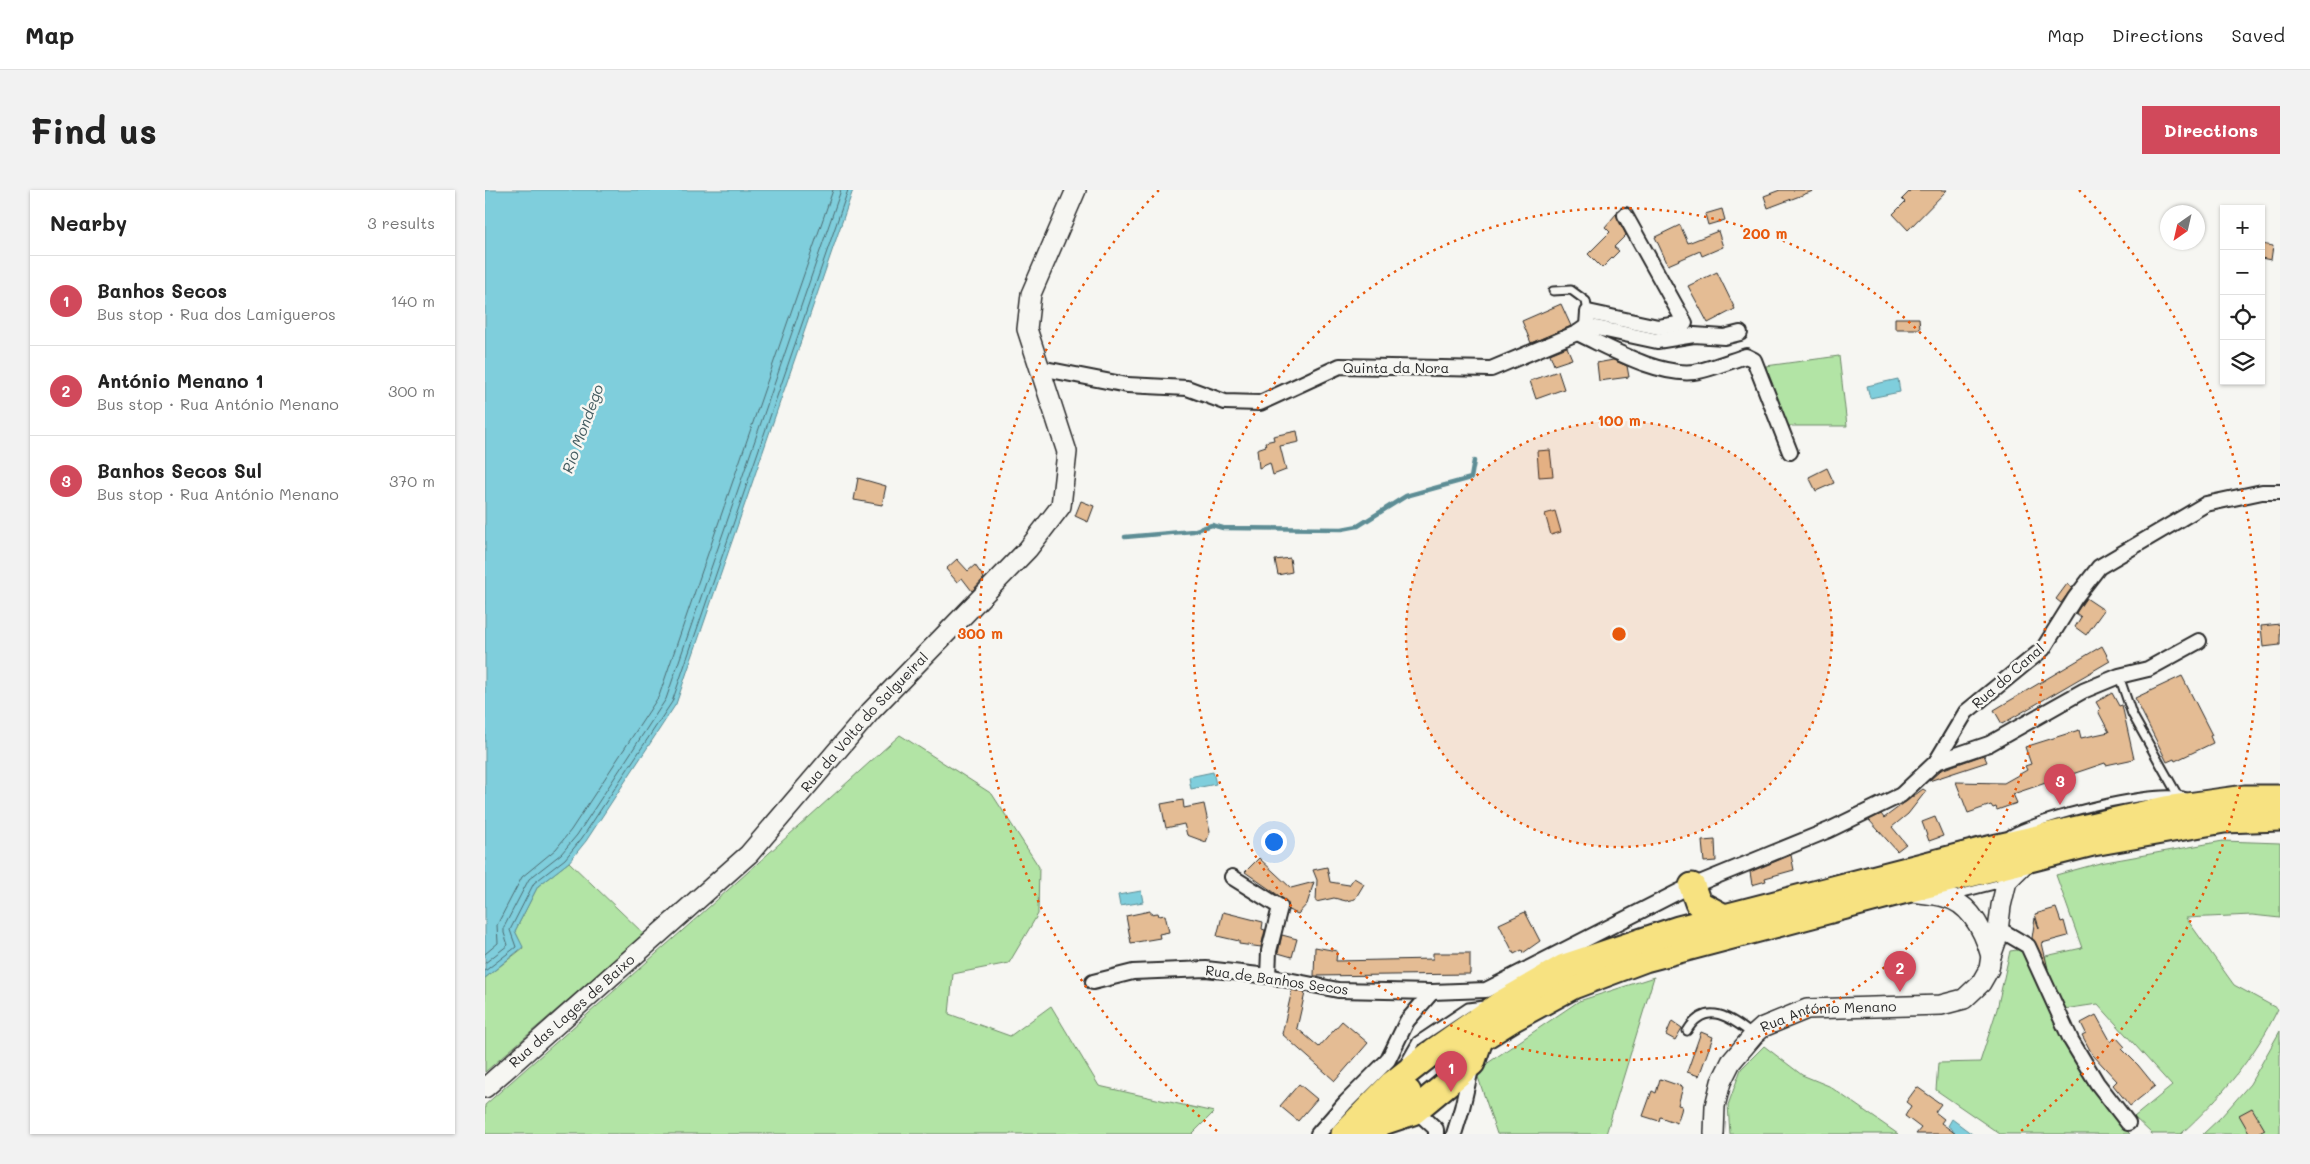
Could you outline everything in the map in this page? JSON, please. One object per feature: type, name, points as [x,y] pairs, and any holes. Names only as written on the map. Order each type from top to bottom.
[{"type":"highway","points":[[1344,1134],[1392,1084],[1502,1003],[1564,967],[1677,929],[1979,852],[2165,809],[2245,798],[2280,798]]},
{"type":"highway","points":[[1375,1128],[1403,1096],[1481,1037],[1573,986],[1645,960],[1903,891],[2093,843],[2224,820],[2280,818]]},
{"type":"highway","points":[[1686,889],[1698,903],[1724,917]]},
{"type":"highway","points":[[1677,929],[1686,906],[1686,889]]},
{"type":"highway","points":[[1375,1128],[1413,1112],[1472,1063],[1481,1037]]},
{"type":"main road","name":"Rua da Volta do Salgueiral","points":[[659,934],[749,854],[871,711],[1028,549],[1061,506],[1067,452],[1027,330],[1031,294],[1076,190]]},
{"type":"main road","points":[[2007,881],[2030,858]]},
{"type":"main road","name":"Rua António Menano","points":[[1714,1134],[1715,1106],[1721,1082],[1731,1062],[1763,1027],[1807,1009],[1941,1005],[1964,998],[1981,983],[1989,969],[1997,939],[2001,906],[2007,881]]},
{"type":"main road","points":[[1903,891],[1946,897],[1956,902],[1975,918],[1986,940],[1991,956]]},
{"type":"main road","name":"Rua das Lages de Baixo","points":[[485,1088],[659,934]]},
{"type":"street","points":[[1584,324],[1658,327],[1685,323],[1625,215]]},
{"type":"street","name":"Quinta da Nora","points":[[1040,368],[1127,385],[1187,388],[1225,402],[1261,403],[1340,366],[1491,369],[1584,324]]},
{"type":"street","points":[[1584,324],[1657,341],[1694,335],[1724,337],[1740,333]]},
{"type":"street","points":[[1584,324],[1629,357],[1670,372],[1695,372],[1747,356],[1754,360],[1790,452]]},
{"type":"street","name":"Rua do Canal","points":[[1686,889],[1829,830],[1901,795],[1936,762],[1966,712],[2043,649],[2075,598],[2099,567],[2206,504],[2262,492],[2280,492]]},
{"type":"street","points":[[1936,762],[1989,744],[2083,691],[2119,676],[2148,669],[2199,642]]},
{"type":"street","points":[[1232,877],[1280,907],[1269,951],[1268,976]]},
{"type":"street","name":"Rua de Banhos Secos","points":[[1093,982],[1133,972],[1206,969],[1268,976],[1339,990],[1432,992],[1486,990],[1686,889]]},
{"type":"street","points":[[1999,929],[2028,946],[2071,1040],[2097,1083],[2128,1123]]},
{"type":"street","points":[[1318,1134],[1346,1102],[1388,1060],[1407,1021],[1432,992]]},
{"type":"street","points":[[1454,1134],[1472,1063]]},
{"type":"street","points":[[1413,1112],[1421,1115],[1436,1129],[1437,1134]]},
{"type":"lane","points":[[1553,291],[1571,290],[1586,301],[1584,324]]},
{"type":"lane","points":[[2119,676],[2132,714],[2177,794]]},
{"type":"lane","points":[[1979,852],[2015,831],[2063,813],[2148,796],[2177,794],[2203,803]]},
{"type":"lane","points":[[1946,897],[2007,881]]},
{"type":"lane","points":[[1687,1031],[1694,1021],[1705,1014],[1716,1014],[1733,1019],[1754,1035]]},
{"type":"green space","points":[[1839,356],[1847,426],[1785,426],[1766,371],[1766,366]]},
{"type":"green space","points":[[900,735],[992,794],[1039,867],[1038,914],[1009,963],[953,974],[949,1014],[1010,1036],[1051,1006],[1099,1086],[1214,1112],[1192,1134],[485,1134],[485,1105]]},
{"type":"green space","points":[[2223,841],[2280,843],[2280,918],[2252,915],[2186,918],[2234,985],[2278,1009],[2269,1027],[2247,1060],[2223,1091],[2196,1120],[2181,1134],[2152,1134],[2134,1117],[2172,1086],[2098,1004],[2064,1009],[2041,957],[2082,948],[2056,875],[2100,863]]},
{"type":"green space","points":[[569,862],[644,934],[485,1072],[485,978],[523,948],[515,931],[538,886]]},
{"type":"green space","points":[[2024,949],[2123,1127],[2130,1134],[2000,1134],[1936,1090],[1938,1063],[1980,1062],[1997,1009],[2010,951]]},
{"type":"green space","points":[[1654,977],[1606,1134],[1497,1134],[1476,1071],[1579,1001]]},
{"type":"green space","points":[[2280,1031],[2280,1134],[2203,1134],[2250,1084]]},
{"type":"green space","points":[[1764,1046],[1802,1075],[1829,1086],[1898,1134],[1730,1134],[1728,1105],[1741,1069]]},
{"type":"water","name":"Rio Mondego","points":[[485,190],[853,190],[676,704],[586,841],[569,862],[538,886],[515,931],[523,947],[485,978]]},
{"type":"water","points":[[1898,379],[1900,392],[1870,398],[1867,386]]},
{"type":"water","points":[[1213,772],[1216,784],[1191,789],[1189,777]]},
{"type":"water","points":[[1141,891],[1143,902],[1120,906],[1118,895]]},
{"type":"water","points":[[1952,1119],[1972,1134],[1954,1134],[1953,1130],[1948,1126]]},
{"type":"building","points":[[1780,190],[1813,191],[1768,208],[1764,196]]},
{"type":"building","points":[[1911,190],[1947,190],[1908,230],[1893,214],[1905,202],[1902,199]]},
{"type":"building","points":[[1722,209],[1725,220],[1708,225],[1705,214]]},
{"type":"building","points":[[1616,214],[1626,235],[1614,247],[1619,251],[1602,268],[1588,254],[1610,232],[1605,227]]},
{"type":"building","points":[[1680,225],[1688,243],[1718,231],[1723,247],[1702,256],[1700,251],[1668,265],[1655,237]]},
{"type":"building","points":[[2265,245],[2273,246],[2271,260],[2265,259]]},
{"type":"building","points":[[1717,272],[1735,309],[1708,323],[1688,286]]},
{"type":"building","points":[[1561,304],[1571,326],[1531,343],[1522,321]]},
{"type":"building","points":[[1895,318],[1919,318],[1920,329],[1895,329]]},
{"type":"building","points":[[1567,347],[1572,359],[1554,365],[1550,354]]},
{"type":"building","points":[[1613,360],[1627,366],[1629,377],[1599,381],[1597,363]]},
{"type":"building","points":[[1558,371],[1564,389],[1536,399],[1530,381]]},
{"type":"building","points":[[1297,431],[1299,442],[1280,446],[1286,470],[1273,475],[1270,463],[1259,468],[1257,449],[1266,446],[1265,442],[1274,440],[1273,436]]},
{"type":"building","points":[[1550,450],[1553,476],[1539,477],[1537,451]]},
{"type":"building","points":[[1827,468],[1834,483],[1816,491],[1809,477]]},
{"type":"building","points":[[858,478],[886,486],[882,505],[854,500]]},
{"type":"building","points":[[1081,501],[1094,506],[1088,522],[1075,516]]},
{"type":"building","points":[[1555,511],[1561,532],[1551,535],[1545,514]]},
{"type":"building","points":[[1290,558],[1292,572],[1278,575],[1275,560]]},
{"type":"building","points":[[957,559],[968,571],[975,565],[984,578],[972,591],[962,578],[957,582],[946,569]]},
{"type":"building","points":[[2067,584],[2072,588],[2061,603],[2056,599]]},
{"type":"building","points":[[2086,598],[2104,610],[2086,635],[2075,627],[2081,617],[2076,613]]},
{"type":"building","points":[[2280,624],[2280,645],[2263,647],[2261,626]]},
{"type":"building","points":[[2102,646],[2110,661],[2002,724],[1994,710]]},
{"type":"building","points":[[2182,676],[2212,735],[2210,736],[2213,743],[2175,761],[2174,759],[2167,762],[2135,698]]},
{"type":"building","points":[[2112,693],[2119,706],[2122,705],[2134,759],[2106,765],[2105,763],[2013,794],[2017,803],[1997,810],[1996,807],[1993,808],[1991,805],[1968,813],[1956,782],[2004,783],[2027,770],[2025,766],[2031,764],[2025,747],[2079,730],[2081,738],[2109,732],[2098,711],[2100,709],[2096,702]]},
{"type":"building","points":[[1984,755],[1987,762],[1929,781],[1941,770]]},
{"type":"building","points":[[1923,789],[1926,791],[1908,814],[1892,827],[1906,844],[1897,851],[1869,820],[1881,814],[1884,818]]},
{"type":"building","points":[[1183,800],[1184,808],[1204,804],[1210,832],[1206,842],[1187,835],[1184,824],[1166,828],[1161,804]]},
{"type":"building","points":[[1935,817],[1943,836],[1929,841],[1922,822]]},
{"type":"building","points":[[1715,840],[1716,861],[1704,862],[1702,841]]},
{"type":"building","points":[[1791,855],[1794,870],[1765,878],[1766,881],[1752,885],[1750,872]]},
{"type":"building","points":[[1259,858],[1291,888],[1314,882],[1307,904],[1298,914],[1288,910],[1288,904],[1285,900],[1245,872]]},
{"type":"building","points":[[1327,867],[1330,882],[1349,885],[1354,878],[1364,884],[1355,899],[1346,901],[1334,898],[1316,902],[1317,880],[1313,870]]},
{"type":"building","points":[[2056,908],[2061,922],[2064,921],[2068,936],[2042,943],[2048,969],[2032,938],[2035,918],[2039,928],[2035,914]]},
{"type":"building","points":[[1150,911],[1150,914],[1158,913],[1159,916],[1165,915],[1169,932],[1159,934],[1160,938],[1131,943],[1126,916]]},
{"type":"building","points":[[1223,912],[1263,922],[1262,929],[1265,930],[1261,947],[1239,944],[1239,941],[1217,936]]},
{"type":"building","points":[[1525,912],[1540,941],[1523,953],[1522,950],[1514,954],[1499,924]]},
{"type":"building","points":[[1282,935],[1297,939],[1292,957],[1278,953]]},
{"type":"building","points":[[1315,947],[1337,951],[1336,961],[1433,959],[1433,953],[1470,953],[1470,974],[1314,976]]},
{"type":"building","points":[[1292,990],[1305,993],[1297,1028],[1319,1047],[1342,1021],[1368,1043],[1335,1081],[1282,1034]]},
{"type":"building","points":[[2096,1015],[2111,1042],[2116,1037],[2125,1047],[2122,1049],[2155,1086],[2130,1106],[2113,1085],[2117,1081],[2092,1054],[2082,1035],[2086,1033],[2081,1023]]},
{"type":"building","points":[[1672,1021],[1682,1028],[1675,1040],[1666,1035]]},
{"type":"building","points":[[1701,1032],[1713,1037],[1699,1076],[1687,1072]]},
{"type":"building","points":[[1660,1079],[1683,1087],[1678,1105],[1682,1106],[1677,1123],[1660,1117],[1659,1121],[1643,1116],[1652,1091],[1656,1093]]},
{"type":"building","points":[[1299,1084],[1317,1099],[1298,1121],[1280,1106]]},
{"type":"building","points":[[1917,1087],[1941,1104],[1935,1112],[1944,1119],[1941,1123],[1956,1134],[1916,1134],[1921,1128],[1905,1116],[1911,1106],[1906,1102]]},
{"type":"building","points":[[2252,1108],[2265,1130],[2257,1134],[2250,1134],[2239,1115]]},
{"type":"waterway","points":[[1125,537],[1193,531],[1212,525],[1223,528],[1342,529],[1358,526],[1406,496],[1471,478],[1474,461]]},
{"type":"place","name":"Banhos Secos Sul","points":[[2060,805]]},
{"type":"place","name":"António Menano 1","points":[[1900,992]]},
{"type":"place","name":"Banhos Secos","points":[[1451,1092]]}]
